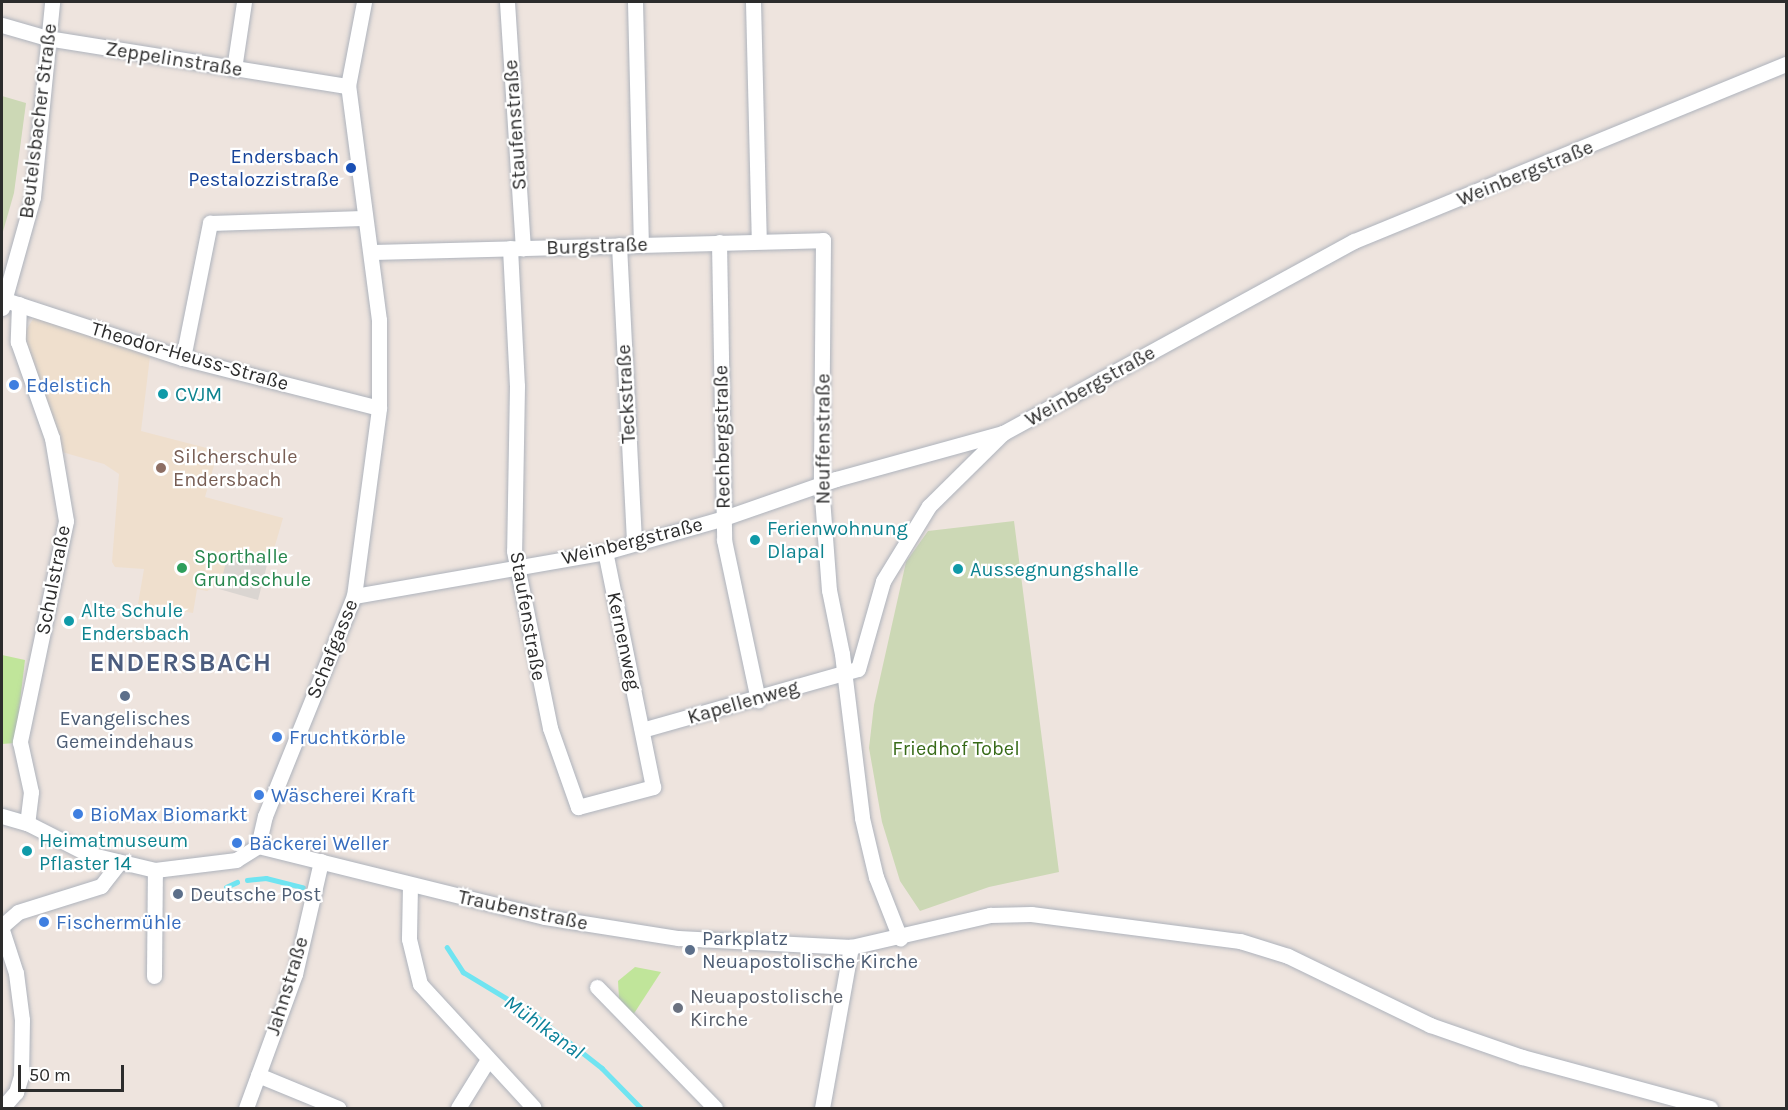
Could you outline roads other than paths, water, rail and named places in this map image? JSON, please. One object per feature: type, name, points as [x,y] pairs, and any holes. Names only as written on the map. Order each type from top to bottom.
[{"type":"street","name":"Beutelsbacher Straße","points":[[7,303],[33,197],[52,2]]},
{"type":"street","points":[[234,69],[244,2]]},
{"type":"street","name":"Schafgasse","points":[[258,846],[265,816],[354,596],[379,408],[379,320],[371,252],[363,218],[348,86],[364,2]]},
{"type":"street","name":"Staufenstraße","points":[[507,2],[516,248],[517,386],[514,551],[550,728],[578,807],[653,787],[642,730]]},
{"type":"street","points":[[635,2],[641,244]]},
{"type":"street","points":[[753,2],[759,241]]},
{"type":"street","name":"Zeppelinstraße","points":[[2,25],[47,38],[348,86]]},
{"type":"street","name":"Weinbergstraße","points":[[354,596],[605,552],[724,518],[821,484],[1003,433],[1354,241],[1786,64]]},
{"type":"street","points":[[183,358],[210,223],[363,218]]},
{"type":"street","name":"Burgstraße","points":[[371,252],[823,240]]},
{"type":"street","name":"Neuffenstraße","points":[[823,240],[821,484],[829,590],[839,632],[842,673],[862,818],[876,877],[900,938]]},
{"type":"street","name":"Rechbergstraße","points":[[719,242],[724,540],[758,700]]},
{"type":"street","name":"Teckstraße","points":[[619,245],[634,543]]},
{"type":"street","name":"Theodor-Heuss-Straße","points":[[7,303],[183,358],[379,408]]},
{"type":"street","name":"Schulstraße","points":[[7,303],[18,342],[52,438],[66,521],[20,742],[28,782],[27,823]]},
{"type":"street","points":[[842,673],[858,669],[883,580],[929,506],[1003,433]]},
{"type":"street","name":"Kernenweg","points":[[605,552],[642,730]]},
{"type":"street","name":"Kapellenweg","points":[[642,730],[758,700],[842,673]]},
{"type":"street","points":[[2,816],[27,823],[88,854],[155,870],[236,860],[258,846]]},
{"type":"street","name":"Traubenstraße","points":[[258,846],[546,917],[642,933],[851,947],[900,938],[990,915],[1031,914],[1240,941],[1288,956],[1430,1025],[1522,1057],[1710,1108]]},
{"type":"street","name":"Jahnstraße","points":[[246,1108],[294,974],[321,861]]},
{"type":"street","points":[[2,1108],[16,1092],[21,1076],[22,1020],[16,973],[2,928],[18,912],[101,886],[119,863]]},
{"type":"street","points":[[154,976],[155,870]]},
{"type":"street","points":[[410,885],[409,939],[420,984],[487,1061],[534,1108]]},
{"type":"street","points":[[822,1108],[851,947]]},
{"type":"street","points":[[597,987],[715,1108]]},
{"type":"street","points":[[458,1108],[487,1061]]},
{"type":"street","points":[[258,1075],[338,1108]]},
{"type":"waterway","points":[[247,880],[266,878],[303,887]]},
{"type":"waterway","points":[[226,887],[237,882]]},
{"type":"waterway","name":"Mühlkanal","points":[[447,947],[463,972],[536,1016],[602,1068],[641,1108]]},
{"type":"place","name":"Endersbach Pestalozzistraße","points":[[351,168]]},
{"type":"place","name":"Edelstich","points":[[14,385]]},
{"type":"place","name":"CVJM","points":[[163,394]]},
{"type":"place","name":"Silcherschule Endersbach","points":[[161,468]]},
{"type":"place","name":"Ferienwohnung Dlapal","points":[[755,540]]},
{"type":"place","name":"Sporthalle Grundschule","points":[[182,568]]},
{"type":"place","name":"Aussegnungshalle","points":[[958,569]]},
{"type":"place","name":"Alte Schule Endersbach","points":[[69,621]]},
{"type":"place","name":"Evangelisches Gemeindehaus","points":[[125,696]]},
{"type":"place","name":"Fruchtkörble","points":[[277,737]]},
{"type":"place","name":"Wäscherei Kraft","points":[[259,795]]},
{"type":"place","name":"BioMax Biomarkt","points":[[78,814]]},
{"type":"place","name":"Bäckerei Weller","points":[[237,843]]},
{"type":"place","name":"Heimatmuseum Pflaster 14","points":[[27,851]]},
{"type":"place","name":"Deutsche Post","points":[[178,894]]},
{"type":"place","name":"Fischermühle","points":[[44,922]]},
{"type":"place","name":"Parkplatz Neuapostolische Kirche","points":[[690,950]]},
{"type":"place","name":"Neuapostolische Kirche","points":[[678,1008]]},
{"type":"district","name":"ENDERSBACH","points":[[181,663]]},
{"type":"park label","name":"Friedhof Tobel","points":[[956,748]]}]
